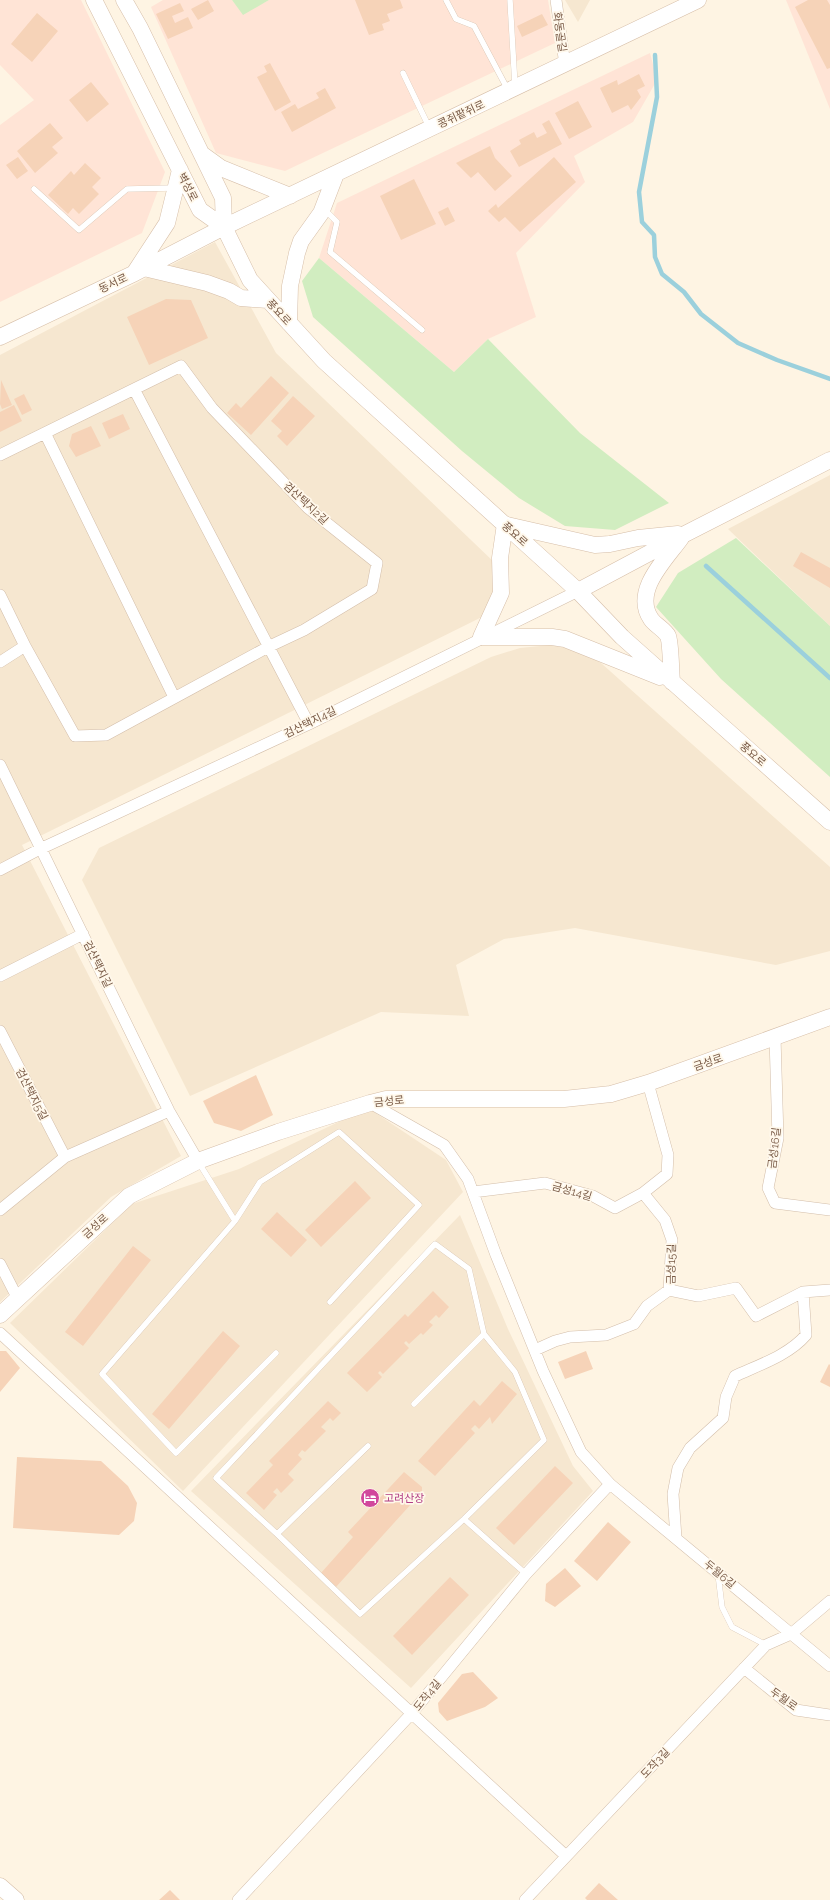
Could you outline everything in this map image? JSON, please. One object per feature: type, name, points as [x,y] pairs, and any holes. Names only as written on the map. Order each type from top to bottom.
[{"type":"main road","name":"벽성로","points":[[94,0],[200,210],[224,227]]},
{"type":"main road","points":[[124,0],[140,28],[223,198],[224,227]]},
{"type":"main road","name":"콩쥐팥쥐로","points":[[224,227],[698,0]]},
{"type":"main road","points":[[202,155],[222,168],[290,196]]},
{"type":"main road","points":[[180,170],[167,223],[139,270],[207,283],[229,291],[241,298],[268,300]]},
{"type":"main road","points":[[289,323],[290,286],[296,253],[301,242],[323,207],[336,174]]},
{"type":"main road","name":"동서로","points":[[0,337],[224,227]]},
{"type":"main road","name":"풍요로","points":[[224,227],[250,280],[324,360],[578,591],[622,638],[830,822]]},
{"type":"main road","points":[[578,591],[684,534],[830,460]]},
{"type":"main road","points":[[505,524],[595,545],[610,544],[638,538],[684,534],[651,578],[646,594],[646,607],[651,618],[668,636],[672,682],[565,639],[552,637],[481,638],[501,593],[500,558],[505,524]]},
{"type":"main road","name":"금성로","points":[[0,1315],[129,1196],[198,1161],[278,1132],[386,1099],[564,1099],[611,1094],[648,1083],[830,1017]]},
{"type":"main road","points":[[0,1886],[16,1900]]},
{"type":"street","name":"화동골길","points":[[556,0],[565,65]]},
{"type":"street","name":"검산택지2길","points":[[0,455],[181,366],[212,408],[308,508],[377,563],[372,589],[304,630],[270,646],[106,735],[75,736],[24,646],[0,595]]},
{"type":"street","points":[[134,389],[270,646],[309,724]]},
{"type":"street","points":[[45,433],[174,697]]},
{"type":"street","name":"검산택지4길","points":[[0,870],[40,849],[309,724],[578,591]]},
{"type":"street","points":[[0,662],[24,646]]},
{"type":"street","name":"검산택지길","points":[[0,765],[5,785],[40,849],[83,934],[169,1111],[198,1161]]},
{"type":"street","points":[[0,976],[83,934]]},
{"type":"street","name":"검산택지5길","points":[[0,1031],[65,1157]]},
{"type":"street","name":"금성16길","points":[[775,1036],[778,1138],[768,1188],[775,1203],[830,1210]]},
{"type":"street","points":[[643,1194],[667,1174],[668,1156],[648,1083]]},
{"type":"street","points":[[370,1103],[444,1145],[468,1179],[496,1255],[535,1350],[581,1452],[610,1484]]},
{"type":"street","points":[[0,1210],[65,1157],[169,1111]]},
{"type":"street","name":"금성14길","points":[[473,1192],[545,1183],[593,1196],[614,1208],[643,1194]]},
{"type":"street","name":"금성15길","points":[[643,1194],[665,1220],[672,1240],[669,1290],[698,1296],[736,1288],[756,1316],[803,1292],[830,1290]]},
{"type":"street","points":[[0,1264],[18,1299]]},
{"type":"street","points":[[535,1350],[570,1337],[606,1335],[634,1324],[647,1306],[669,1290]]},
{"type":"street","points":[[676,1538],[673,1494],[678,1468],[690,1448],[723,1418],[726,1397],[734,1376],[766,1362],[798,1344],[806,1335],[803,1292]]},
{"type":"street","points":[[0,1333],[566,1856]]},
{"type":"street","name":"두월6길","points":[[610,1484],[830,1666]]},
{"type":"street","name":"도작4길","points":[[238,1900],[412,1713],[526,1574],[610,1484]]},
{"type":"street","name":"도작3길","points":[[525,1900],[766,1645],[791,1634],[830,1601]]},
{"type":"street","name":"두월로","points":[[744,1668],[796,1710],[830,1715]]},
{"type":"lane","points":[[446,0],[456,19],[474,26],[512,90]]},
{"type":"lane","points":[[510,0],[512,90]]},
{"type":"lane","points":[[403,73],[430,129]]},
{"type":"lane","points":[[34,189],[79,230],[127,189],[176,188]]},
{"type":"lane","points":[[323,207],[337,222],[330,252],[422,330]]},
{"type":"lane","points":[[276,1353],[176,1453],[102,1374],[235,1221],[260,1182],[339,1132],[419,1205],[330,1302]]},
{"type":"lane","points":[[198,1161],[235,1221]]},
{"type":"lane","points":[[435,1244],[469,1269],[484,1334],[515,1372],[544,1440],[464,1519],[360,1614],[216,1478],[435,1244]]},
{"type":"lane","points":[[414,1404],[484,1334]]},
{"type":"lane","points":[[277,1534],[368,1446]]},
{"type":"lane","points":[[464,1519],[526,1574]]},
{"type":"lane","points":[[717,1572],[722,1607],[732,1627],[766,1645]]},
{"type":"shaded area","points":[[0,0],[81,0],[165,172],[142,233],[0,302],[0,125],[34,100],[0,65]]},
{"type":"shaded area","points":[[163,0],[232,0],[243,14],[269,0],[548,0],[555,43],[285,171],[216,153],[151,7]]},
{"type":"shaded area","points":[[565,0],[590,0],[578,22]]},
{"type":"shaded area","points":[[786,0],[830,0],[830,109]]},
{"type":"shaded area","points":[[650,53],[657,80],[633,122],[574,156],[585,182],[516,253],[536,317],[488,339],[454,372],[319,258],[337,203]]},
{"type":"shaded area","points":[[215,242],[276,353],[496,564],[497,576],[490,613],[22,845],[181,1156],[111,1197],[0,1302],[0,355]]},
{"type":"shaded area","points":[[830,475],[830,626],[728,529]]},
{"type":"shaded area","points":[[550,645],[577,650],[601,663],[830,867],[830,951],[776,965],[575,928],[504,939],[456,965],[469,1016],[381,1012],[190,1096],[82,880],[99,848],[491,657],[520,648]]},
{"type":"shaded area","points":[[368,1108],[446,1160],[463,1192],[183,1491],[10,1323],[132,1204],[239,1169]]},
{"type":"shaded area","points":[[460,1215],[508,1329],[573,1466],[593,1491],[411,1688],[191,1491]]},
{"type":"green space","points":[[232,0],[269,0],[243,15]]},
{"type":"green space","points":[[319,258],[454,372],[488,339],[580,433],[669,503],[615,530],[565,526],[519,498],[462,451],[313,317],[302,281]]},
{"type":"green space","points":[[736,538],[830,626],[830,777],[721,679],[656,607],[678,573]]},
{"type":"building","points":[[208,0],[214,11],[198,20],[191,9]]},
{"type":"building","points":[[355,0],[400,0],[403,8],[387,14],[390,21],[382,24],[384,30],[369,35]]},
{"type":"building","points":[[808,0],[827,0],[830,5],[830,68],[827,69],[795,7]]},
{"type":"building","points":[[180,3],[184,11],[172,16],[175,23],[188,17],[193,28],[168,39],[156,14]]},
{"type":"building","points":[[37,13],[58,31],[32,62],[11,44]]},
{"type":"building","points":[[542,14],[548,25],[522,37],[517,26]]},
{"type":"building","points":[[270,63],[291,102],[275,111],[257,77],[267,72],[264,66]]},
{"type":"building","points":[[639,74],[645,86],[637,90],[641,97],[631,110],[628,105],[612,113],[600,88],[617,80],[618,85]]},
{"type":"building","points":[[91,82],[109,104],[87,122],[69,100]]},
{"type":"building","points":[[325,88],[336,108],[292,132],[281,112],[295,104],[298,109],[319,98],[316,93]]},
{"type":"building","points":[[578,101],[592,127],[569,139],[555,113]]},
{"type":"building","points":[[549,120],[562,144],[519,167],[510,151],[521,144],[519,140],[534,132],[537,138],[547,133],[542,124]]},
{"type":"building","points":[[50,123],[63,138],[52,147],[58,153],[35,173],[17,151]]},
{"type":"building","points":[[490,146],[495,158],[512,176],[495,191],[478,172],[471,178],[456,163]]},
{"type":"building","points":[[18,157],[28,171],[17,179],[6,165]]},
{"type":"building","points":[[554,157],[576,182],[520,232],[505,217],[499,222],[488,211],[496,204],[498,208]]},
{"type":"building","points":[[85,163],[101,178],[92,187],[99,194],[79,214],[73,208],[68,214],[48,195],[71,171],[74,175]]},
{"type":"building","points":[[414,179],[436,224],[401,240],[380,196]]},
{"type":"building","points":[[448,207],[455,221],[445,226],[438,212]]},
{"type":"building","points":[[166,299],[191,300],[208,338],[149,365],[127,317]]},
{"type":"building","points":[[271,376],[289,393],[251,435],[227,413],[236,403],[241,408]]},
{"type":"building","points":[[1,380],[12,405],[2,409],[0,404]]},
{"type":"building","points":[[24,394],[32,410],[22,415],[14,399]]},
{"type":"building","points":[[293,396],[315,416],[287,446],[277,436],[282,431],[271,421]]},
{"type":"building","points":[[14,405],[22,421],[0,432],[0,412]]},
{"type":"building","points":[[123,414],[130,429],[109,439],[102,423]]},
{"type":"building","points":[[91,426],[101,446],[76,457],[69,446],[72,434]]},
{"type":"building","points":[[801,552],[830,568],[830,588],[793,566]]},
{"type":"building","points":[[256,1075],[273,1115],[241,1131],[214,1123],[203,1101]]},
{"type":"building","points":[[355,1181],[371,1198],[321,1247],[305,1230]]},
{"type":"building","points":[[277,1212],[307,1240],[291,1257],[261,1229]]},
{"type":"building","points":[[133,1246],[151,1260],[83,1346],[65,1332]]},
{"type":"building","points":[[433,1291],[449,1307],[439,1318],[436,1315],[429,1322],[433,1325],[423,1335],[421,1333],[409,1344],[406,1341],[404,1343],[409,1348],[383,1374],[380,1371],[378,1373],[382,1377],[367,1392],[347,1373],[405,1314],[408,1317]]},
{"type":"building","points":[[223,1331],[240,1346],[169,1429],[152,1414]]},
{"type":"building","points":[[0,1351],[6,1351],[20,1368],[0,1392]]},
{"type":"building","points":[[586,1351],[593,1369],[565,1379],[558,1362]]},
{"type":"building","points":[[829,1364],[830,1365],[830,1387],[820,1382]]},
{"type":"building","points":[[502,1381],[517,1394],[492,1424],[490,1417],[479,1429],[475,1425],[471,1429],[475,1433],[435,1476],[418,1461],[474,1400],[480,1406]]},
{"type":"building","points":[[328,1401],[341,1413],[333,1421],[330,1418],[321,1427],[326,1431],[305,1452],[302,1450],[298,1455],[302,1459],[288,1474],[294,1480],[281,1493],[277,1488],[273,1492],[277,1495],[264,1510],[246,1493],[273,1465],[269,1461]]},
{"type":"building","points":[[17,1457],[101,1461],[128,1486],[137,1503],[134,1521],[119,1535],[13,1528]]},
{"type":"building","points":[[555,1466],[573,1483],[514,1545],[496,1528]]},
{"type":"building","points":[[404,1472],[422,1487],[422,1492],[336,1587],[321,1573],[353,1537],[348,1532]]},
{"type":"building","points":[[608,1522],[631,1542],[597,1581],[574,1561]]},
{"type":"building","points":[[565,1568],[581,1586],[555,1607],[545,1601],[546,1584]]},
{"type":"building","points":[[450,1577],[469,1595],[412,1655],[393,1636]]},
{"type":"building","points":[[473,1672],[498,1698],[485,1707],[447,1721],[439,1712],[438,1703],[462,1674]]},
{"type":"building","points":[[599,1883],[618,1900],[587,1900],[585,1898]]},
{"type":"building","points":[[170,1890],[180,1900],[159,1900]]},
{"type":"waterway","points":[[655,55],[657,97],[639,192],[642,222],[654,235],[655,257],[662,274],[684,292],[701,314],[738,343],[777,360],[830,379]]},
{"type":"waterway","points":[[706,566],[830,678]]},
{"type":"place","name":"고려산장","points":[[370,1498]]}]
